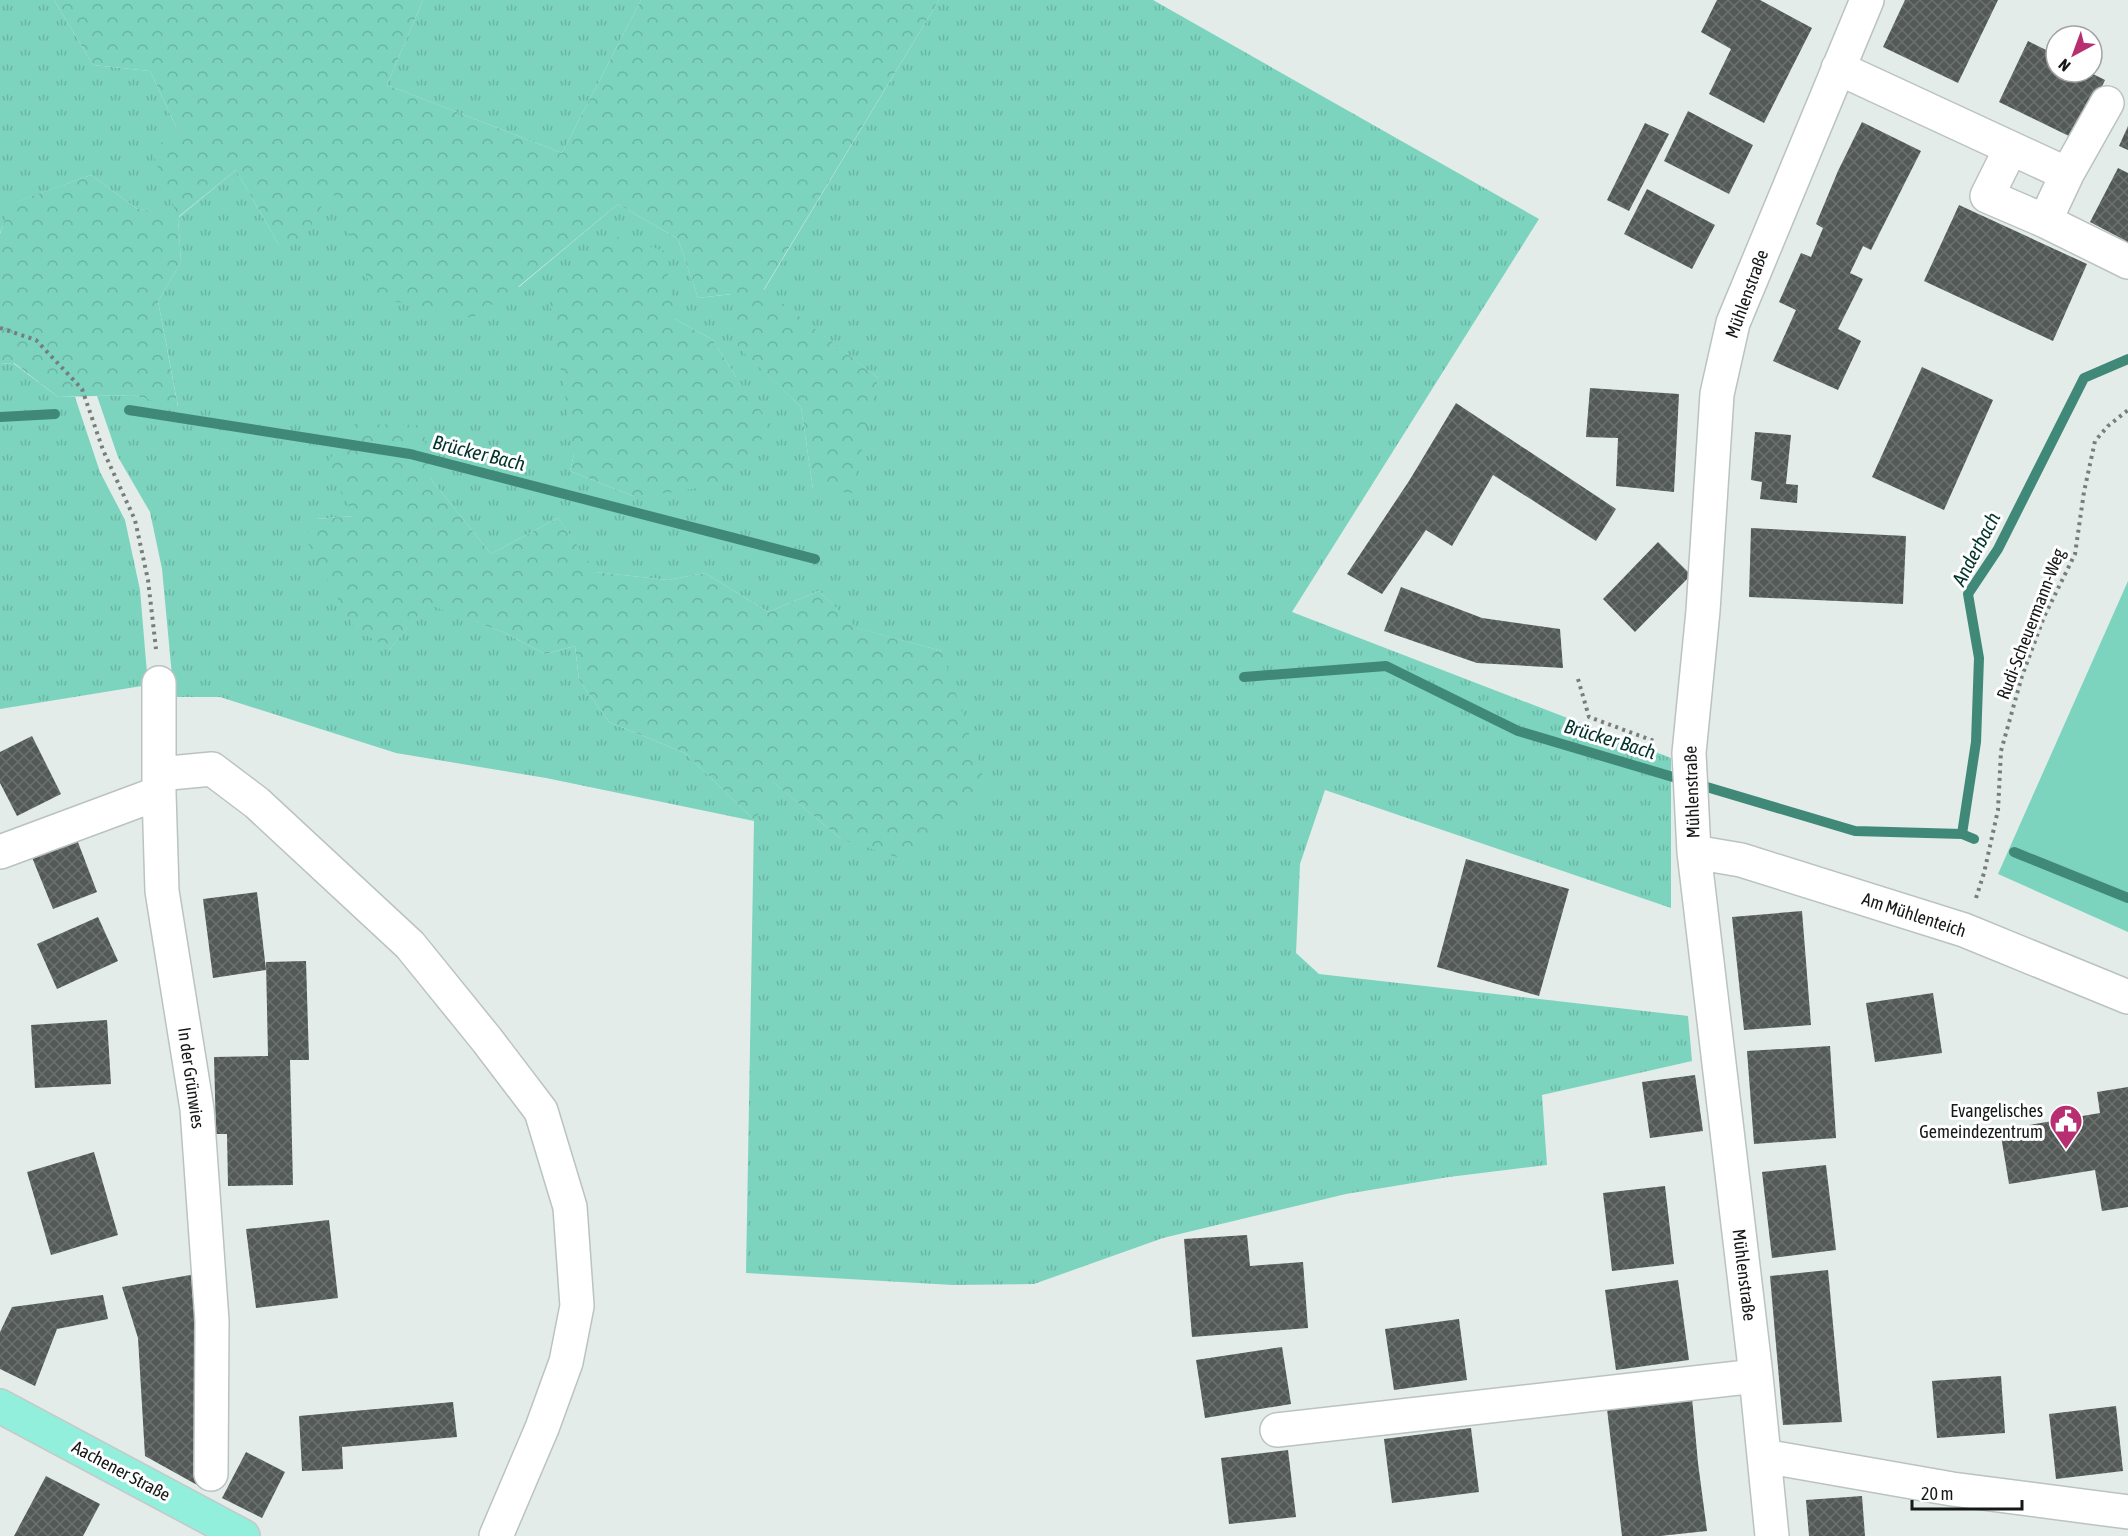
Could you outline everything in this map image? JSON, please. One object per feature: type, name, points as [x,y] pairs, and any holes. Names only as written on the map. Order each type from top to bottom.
[{"type":"main road","name":"Aachener Straße","points":[[0,1406],[237,1534]]},
{"type":"street","name":"Mühlenstraße","points":[[1772,1536],[1756,1376],[1694,852],[1689,757],[1703,611],[1717,394],[1733,323],[1867,0]]},
{"type":"street","points":[[1838,68],[2067,174]]},
{"type":"street","points":[[2045,221],[2067,174],[2107,103]]},
{"type":"street","points":[[2011,148],[1987,196],[2045,221],[2128,262]]},
{"type":"street","name":"In der Grünwies","points":[[159,683],[162,891],[197,1109],[212,1321],[211,1474]]},
{"type":"street","points":[[0,852],[159,784],[212,769],[257,803],[410,945],[541,1111],[570,1207],[577,1306],[566,1362],[542,1428],[496,1536]]},
{"type":"street","name":"Am Mühlenteich","points":[[1694,852],[1741,860],[1964,930],[2128,997]]},
{"type":"street","points":[[1276,1430],[1756,1376]]},
{"type":"street","points":[[1764,1456],[1952,1489],[2128,1512]]},
{"type":"path","points":[[0,328],[36,340],[82,389],[103,450],[135,520],[148,580],[159,683]]},
{"type":"path","name":"Rudi-Scheuermann-Weg","points":[[1964,930],[1984,873],[1991,845],[1998,810],[2001,751],[2026,666],[2044,617],[2075,554],[2084,492],[2095,441],[2108,426],[2128,410]]},
{"type":"path","points":[[1578,679],[1589,717],[1689,757]]},
{"type":"green space","points":[[0,0],[54,0],[93,65],[150,71],[178,131],[179,217],[236,170],[279,245],[331,189],[519,287],[618,204],[678,239],[698,298],[732,294],[739,347],[801,407],[813,489],[878,378],[764,290],[939,0],[1153,0],[1539,219],[1292,612],[1671,758],[1671,908],[1325,790],[1300,864],[1296,953],[1319,974],[1688,1016],[1692,1061],[1542,1095],[1547,1165],[1449,1177],[1346,1194],[1163,1238],[1034,1284],[953,1285],[746,1273],[754,821],[546,778],[396,753],[220,697],[174,697],[162,569],[150,512],[118,457],[97,396],[132,395],[178,406],[158,301],[181,262],[178,218],[136,208],[91,175],[11,204],[0,233]],"holes":[[[675,319],[713,340],[736,377],[633,496],[570,471],[574,454]],[[430,478],[491,554],[558,518],[595,572],[668,580],[705,573],[768,612],[819,591],[856,628],[942,651],[841,839],[772,781],[754,820],[685,753],[609,722],[579,680],[575,646],[545,654],[503,632],[427,603],[390,649],[316,519],[354,516]]]},
{"type":"green space","points":[[54,0],[423,0],[387,85],[562,153],[641,0],[939,0],[764,289],[878,378],[852,493],[813,489],[801,407],[738,347],[731,294],[698,298],[678,239],[618,204],[518,287],[472,318],[375,297],[331,189],[303,241],[279,245],[236,170],[178,217],[151,150],[178,131],[150,71],[93,65]]},
{"type":"green space","points":[[423,0],[641,0],[562,153],[387,85]]},
{"type":"green space","points":[[91,175],[136,208],[178,217],[181,262],[158,301],[178,407],[132,395],[58,397],[14,363],[0,364],[0,234],[10,204]]},
{"type":"green space","points":[[615,236],[664,251],[675,319],[713,340],[736,377],[772,426],[729,483],[633,496],[570,471],[574,454],[549,295]]},
{"type":"green space","points":[[13,363],[58,397],[75,397],[100,472],[125,520],[140,590],[148,685],[0,709],[0,364]]},
{"type":"green space","points":[[354,424],[423,425],[430,478],[491,554],[558,518],[596,572],[668,580],[705,573],[768,612],[819,591],[857,628],[942,651],[988,792],[909,861],[841,839],[773,782],[755,821],[685,753],[609,722],[579,680],[575,646],[545,654],[503,632],[427,604],[390,649],[354,628],[305,538],[316,519],[354,516],[326,465]]},
{"type":"green space","points":[[2128,581],[2128,932],[1998,874]]},
{"type":"building","points":[[1717,0],[1760,0],[1812,28],[1764,123],[1709,94],[1731,49],[1701,32]]},
{"type":"building","points":[[1905,0],[1998,0],[1958,83],[1883,47]]},
{"type":"building","points":[[2028,41],[2044,49],[2044,84],[2103,84],[2077,140],[1999,102]]},
{"type":"building","points":[[1688,111],[1753,145],[1729,194],[1664,161]]},
{"type":"building","points":[[1862,122],[1921,151],[1871,250],[1863,246],[1850,273],[1863,279],[1838,329],[1861,341],[1838,390],[1773,361],[1796,310],[1779,302],[1801,253],[1811,257],[1823,228],[1816,224]]},
{"type":"building","points":[[1645,123],[1669,134],[1629,211],[1607,200]]},
{"type":"building","points":[[2128,126],[2128,150],[2119,146]]},
{"type":"building","points":[[2118,168],[2128,173],[2128,242],[2090,222]]},
{"type":"building","points":[[1647,189],[1715,225],[1692,269],[1624,234]]},
{"type":"building","points":[[1959,205],[2087,264],[2053,341],[1924,281]]},
{"type":"building","points":[[1922,367],[1993,400],[1944,510],[1872,477]]},
{"type":"building","points":[[1590,388],[1679,394],[1674,492],[1616,486],[1618,438],[1586,437]]},
{"type":"building","points":[[1456,403],[1616,509],[1596,541],[1493,475],[1452,546],[1426,530],[1382,594],[1347,574],[1409,481]]},
{"type":"building","points":[[1755,432],[1791,435],[1786,484],[1798,485],[1797,503],[1760,499],[1762,482],[1751,480]]},
{"type":"building","points":[[1751,528],[1906,536],[1903,604],[1749,597]]},
{"type":"building","points":[[1658,542],[1691,575],[1635,632],[1603,599]]},
{"type":"building","points":[[1401,587],[1482,618],[1560,629],[1563,668],[1477,663],[1384,631]]},
{"type":"building","points":[[32,736],[61,794],[17,816],[0,783],[0,752]]},
{"type":"building","points":[[76,837],[97,892],[53,909],[31,855]]},
{"type":"building","points":[[1466,859],[1569,889],[1539,996],[1437,967]]},
{"type":"building","points":[[257,892],[266,970],[213,978],[203,899]]},
{"type":"building","points":[[1802,911],[1811,1025],[1744,1030],[1732,917]]},
{"type":"building","points":[[98,917],[118,961],[57,989],[37,944]]},
{"type":"building","points":[[306,961],[309,1060],[290,1060],[293,1185],[228,1186],[227,1134],[216,1134],[214,1057],[268,1056],[266,962]]},
{"type":"building","points":[[1933,993],[1942,1053],[1875,1062],[1866,1003]]},
{"type":"building","points":[[107,1020],[111,1084],[35,1088],[31,1025]]},
{"type":"building","points":[[1830,1046],[1836,1138],[1754,1144],[1747,1051]]},
{"type":"building","points":[[1695,1075],[1703,1131],[1650,1138],[1642,1082]]},
{"type":"building","name":"Evangelisches Gemeindezentrum","points":[[2128,1087],[2128,1207],[2102,1211],[2095,1170],[2009,1184],[2000,1130],[2100,1113],[2097,1092]]},
{"type":"building","points":[[94,1152],[118,1235],[51,1255],[27,1172]]},
{"type":"building","points":[[1826,1165],[1836,1250],[1772,1258],[1762,1172]]},
{"type":"building","points":[[1665,1186],[1674,1264],[1612,1271],[1603,1193]]},
{"type":"building","points":[[329,1220],[338,1298],[256,1308],[246,1229]]},
{"type":"building","points":[[1247,1235],[1250,1266],[1303,1262],[1308,1328],[1192,1337],[1184,1239]]},
{"type":"building","points":[[1828,1270],[1842,1422],[1783,1425],[1770,1276]]},
{"type":"building","points":[[196,1274],[199,1486],[145,1456],[138,1338],[122,1287]]},
{"type":"building","points":[[1678,1280],[1689,1360],[1616,1370],[1605,1290]]},
{"type":"building","points":[[103,1295],[108,1319],[57,1329],[35,1386],[0,1369],[0,1332],[12,1307]]},
{"type":"building","points":[[1459,1319],[1467,1380],[1394,1390],[1385,1329]]},
{"type":"building","points":[[1282,1347],[1291,1404],[1205,1418],[1196,1360]]},
{"type":"building","points":[[2001,1376],[2005,1433],[1937,1438],[1932,1381]]},
{"type":"building","points":[[1692,1398],[1707,1531],[1660,1536],[1622,1536],[1607,1409]]},
{"type":"building","points":[[453,1402],[457,1437],[342,1447],[343,1469],[302,1471],[299,1416]]},
{"type":"building","points":[[2116,1406],[2123,1471],[2056,1479],[2049,1414]]},
{"type":"building","points":[[1471,1428],[1479,1492],[1392,1503],[1384,1439]]},
{"type":"building","points":[[1288,1450],[1296,1517],[1229,1524],[1221,1458]]},
{"type":"building","points":[[246,1452],[285,1472],[262,1518],[222,1498]]},
{"type":"building","points":[[46,1476],[100,1504],[83,1536],[14,1536]]},
{"type":"building","points":[[1862,1496],[1865,1536],[1809,1536],[1806,1500]]},
{"type":"waterway","name":"Anderbach","points":[[1962,834],[1976,742],[1979,658],[1968,594],[1998,549],[2084,378],[2128,359]]},
{"type":"waterway","name":"Brücker Bach","points":[[129,410],[410,454],[815,559]]},
{"type":"waterway","name":"Brücker Bach","points":[[0,417],[55,414]]},
{"type":"waterway","name":"Brücker Bach","points":[[1244,677],[1386,666],[1518,731],[1855,831],[1962,834],[1974,839]]},
{"type":"waterway","name":"Brücker Bach","points":[[2014,852],[2128,898]]},
{"type":"place","name":"Evangelisches Gemeindezentrum","points":[[2066,1150]]}]
